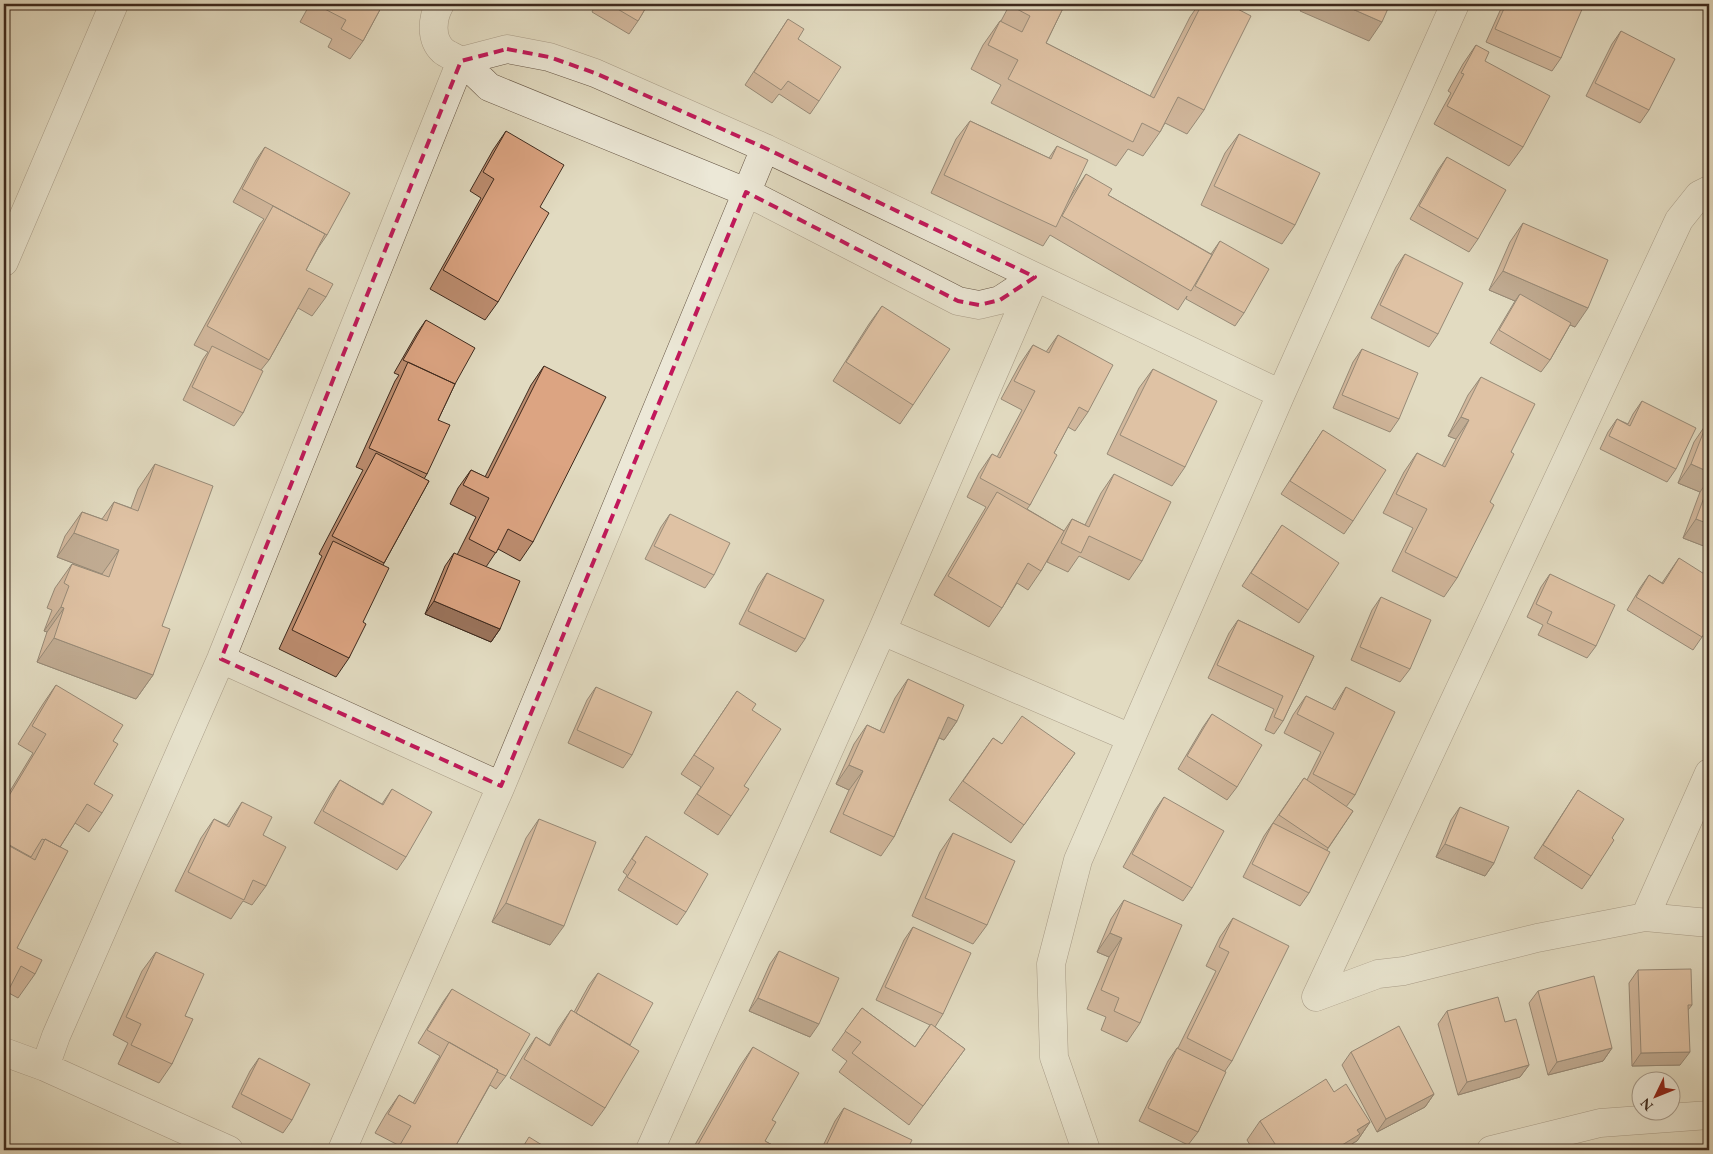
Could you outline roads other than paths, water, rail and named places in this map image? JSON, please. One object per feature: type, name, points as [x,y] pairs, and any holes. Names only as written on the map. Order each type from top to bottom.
[{"type":"street","points":[[4,262],[114,4]]},
{"type":"street","points":[[440,4],[433,27],[436,41],[442,50],[461,61],[489,87],[746,192],[958,301],[979,305],[1000,300],[1035,277]]},
{"type":"street","points":[[1086,1150],[1054,1057],[1051,964],[1078,860],[1281,394],[1455,4]]},
{"type":"street","points":[[461,61],[507,49],[549,57],[595,72],[765,148],[1281,394]]},
{"type":"street","points":[[45,1068],[56,1036],[221,658],[461,61]]},
{"type":"street","points":[[342,1150],[501,786],[765,148]]},
{"type":"street","points":[[1709,190],[1699,195],[1679,220],[1316,997],[1378,974],[1404,971],[1537,938],[1645,918],[1709,923]]},
{"type":"street","points":[[650,1150],[882,631],[1035,277]]},
{"type":"street","points":[[882,631],[1130,738]]},
{"type":"street","points":[[221,658],[501,786]]},
{"type":"street","points":[[1645,918],[1709,773]]},
{"type":"street","points":[[4,1052],[45,1068],[229,1150]]},
{"type":"street","points":[[1491,1150],[1600,1124],[1709,1115]]}]
